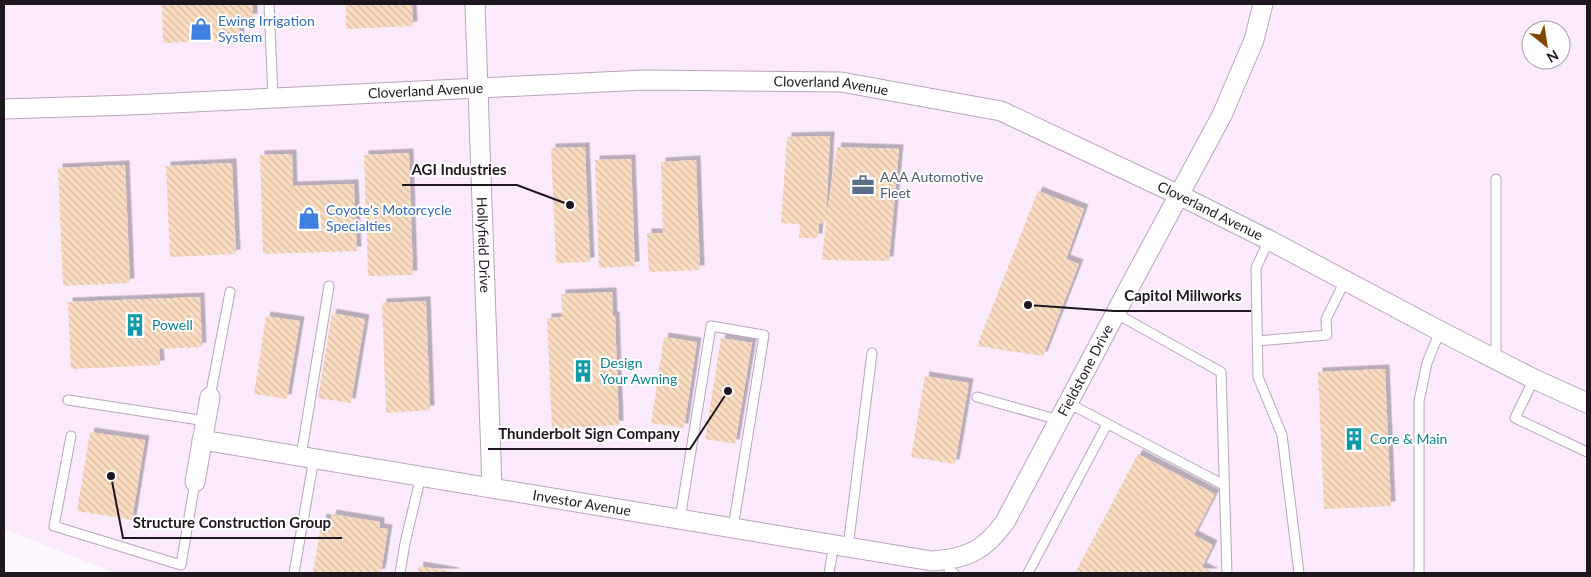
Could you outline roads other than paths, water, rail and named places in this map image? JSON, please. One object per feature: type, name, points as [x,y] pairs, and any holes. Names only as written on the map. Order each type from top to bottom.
[{"type":"street","name":"Hollyfield Drive","points":[[475,4],[492,487]]},
{"type":"street","name":"Fieldstone Drive","points":[[952,567],[989,542],[1005,522],[1222,115],[1254,40],[1263,4]]},
{"type":"street","name":"Cloverland Avenue","points":[[4,109],[131,105],[644,80],[841,82],[1001,112],[1269,240],[1440,332],[1587,403]]},
{"type":"street","points":[[195,482],[210,397]]},
{"type":"street","name":"Investor Avenue","points":[[202,440],[932,561],[952,567]]},
{"type":"lane","points":[[269,4],[273,97]]},
{"type":"lane","points":[[1496,179],[1496,359]]},
{"type":"lane","points":[[1269,240],[1256,268],[1258,377],[1282,436],[1299,573]]},
{"type":"lane","points":[[1257,341],[1326,335],[1326,319],[1345,281]]},
{"type":"lane","points":[[294,573],[330,286]]},
{"type":"lane","points":[[210,397],[230,292]]},
{"type":"lane","points":[[1115,313],[1221,372],[1227,573]]},
{"type":"lane","points":[[680,519],[711,326],[764,334],[733,528]]},
{"type":"lane","points":[[1419,573],[1420,402],[1427,363],[1440,332]]},
{"type":"lane","points":[[829,573],[841,546],[872,354]]},
{"type":"lane","points":[[1534,378],[1515,418],[1587,452]]},
{"type":"lane","points":[[977,397],[1063,412],[1107,424],[1224,485]]},
{"type":"lane","points":[[68,400],[206,421]]},
{"type":"lane","points":[[1028,573],[1107,424]]},
{"type":"lane","points":[[71,436],[54,526],[181,565],[195,482]]},
{"type":"lane","points":[[400,573],[421,476]]},
{"type":"place","name":"Ewing Irrigation System","points":[[201,29]]},
{"type":"place","name":"AAA Automotive Fleet","points":[[863,185]]},
{"type":"place","name":"AGI Industries","points":[[570,205]]},
{"type":"place","name":"Coyote's Motorcycle Specialties","points":[[309,218]]},
{"type":"place","name":"Capitol Millworks","points":[[1028,305]]},
{"type":"place","name":"Powell","points":[[135,325]]},
{"type":"place","name":"Design Your Awning","points":[[583,371]]},
{"type":"place","name":"Thunderbolt Sign Company","points":[[728,391]]},
{"type":"place","name":"Core & Main","points":[[1354,439]]},
{"type":"place","name":"Structure Construction Group","points":[[111,476]]}]
